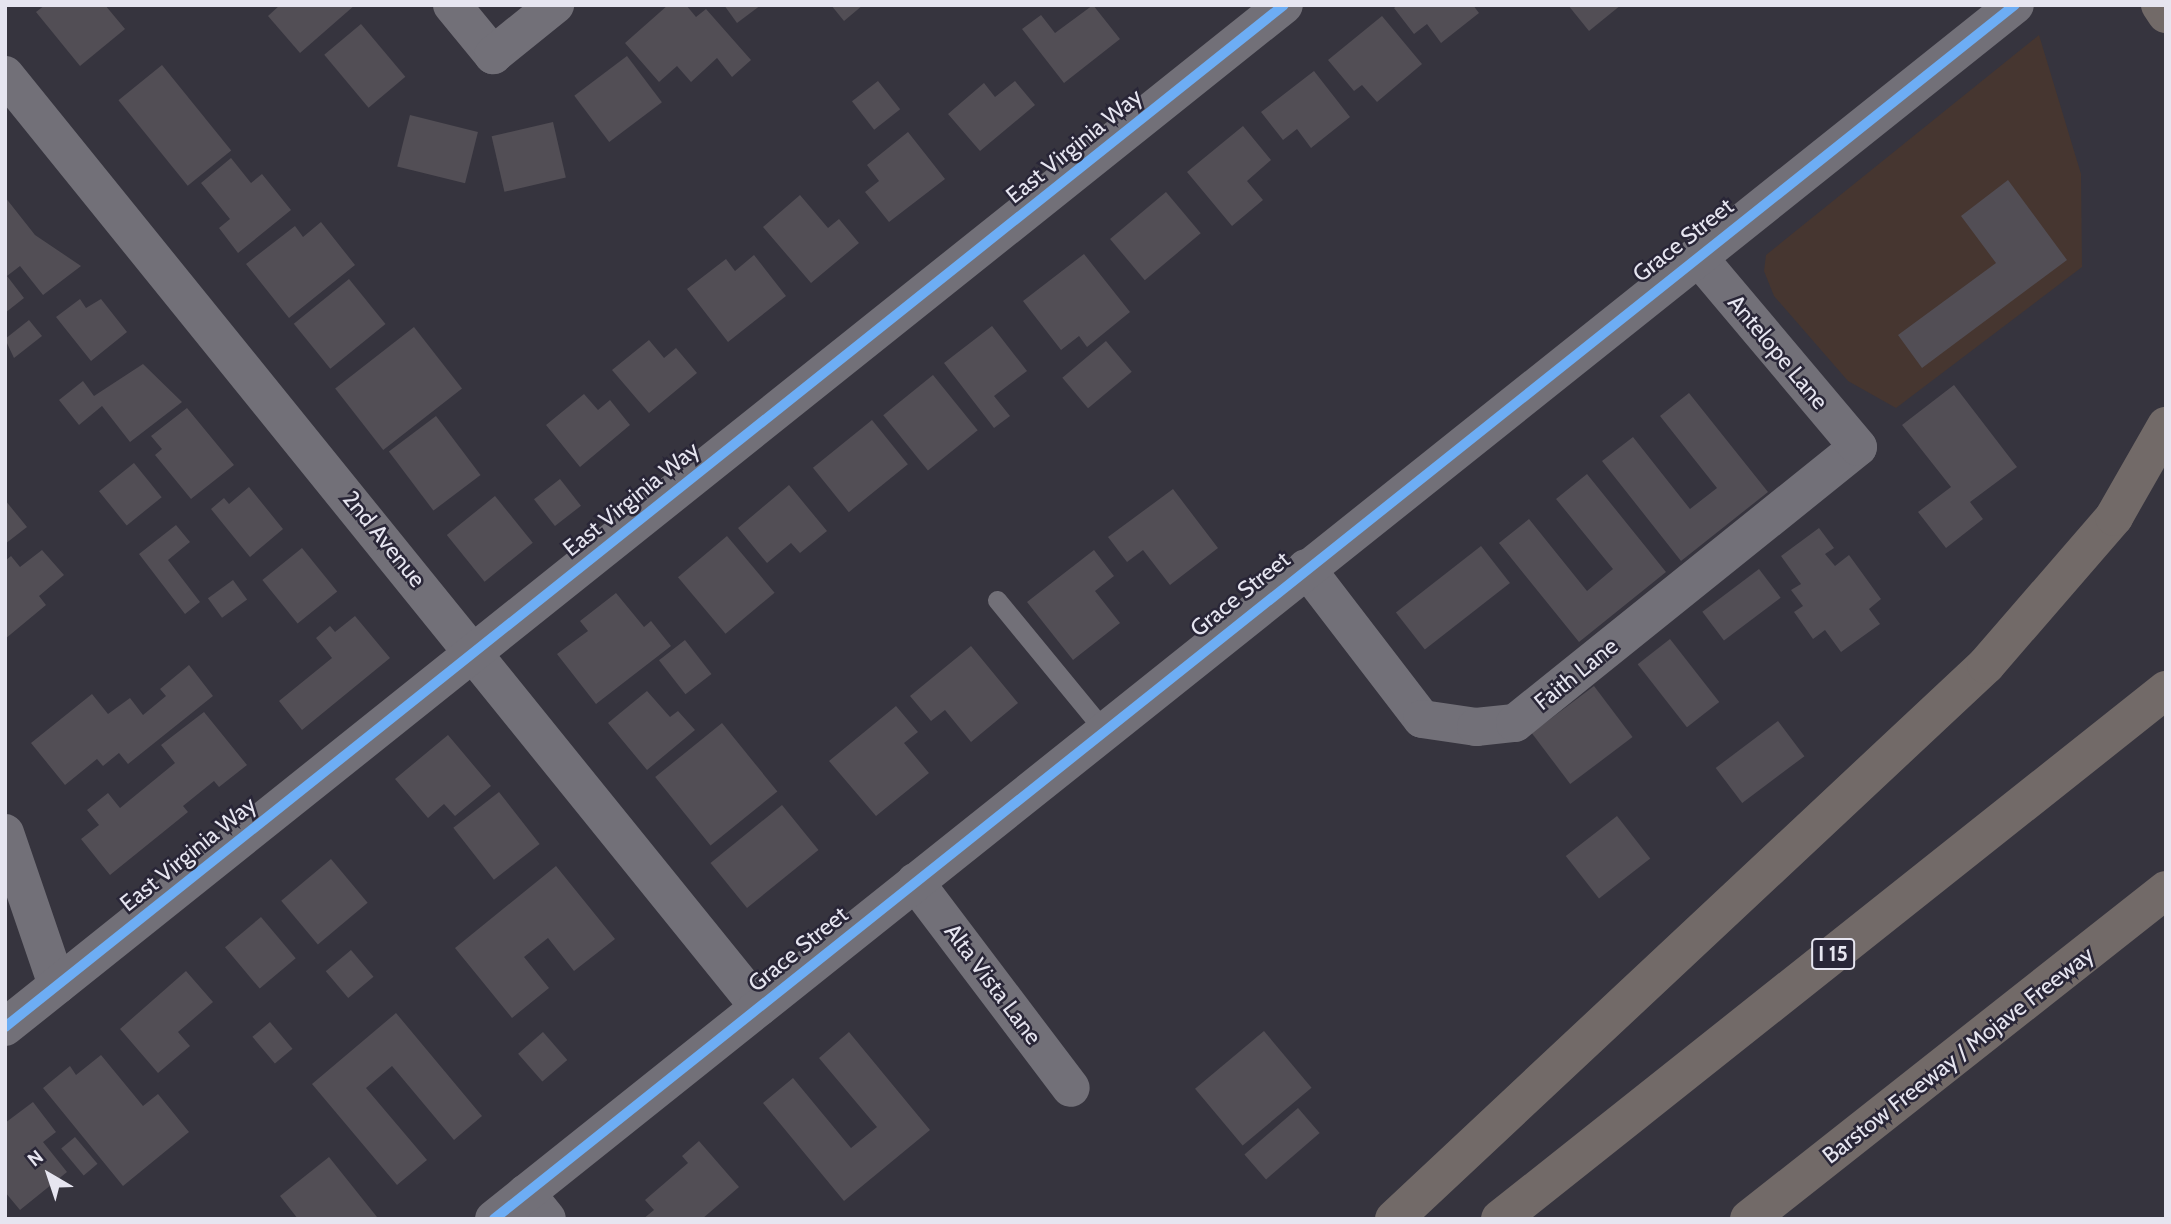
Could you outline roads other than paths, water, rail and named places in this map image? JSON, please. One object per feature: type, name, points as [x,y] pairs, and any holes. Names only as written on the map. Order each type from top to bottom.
[{"type":"highway","points":[[2160,5],[2166,14]]},
{"type":"highway","points":[[1394,1219],[1986,665],[2114,517],[2166,426]]},
{"type":"highway","name":"I 15","points":[[1500,1219],[2166,690]]},
{"type":"highway","name":"Barstow Freeway / Mojave Freeway","points":[[1749,1219],[2166,890]]},
{"type":"street","points":[[452,5],[494,55],[555,5]]},
{"type":"street","name":"East Virginia Way","points":[[5,1027],[1284,5]]},
{"type":"street","name":"Grace Street","points":[[494,1219],[536,1206],[759,1007],[1103,729],[2015,5]]},
{"type":"street","name":"2nd Avenue","points":[[5,75],[475,650],[759,1007]]},
{"type":"street","name":"Antelope Lane","points":[[1697,256],[1858,447]]},
{"type":"street","name":"Faith Lane","points":[[1306,568],[1422,719],[1476,727],[1515,723],[1858,447]]},
{"type":"street","points":[[5,833],[57,985]]},
{"type":"street","name":"Alta Vista Lane","points":[[915,882],[1071,1088]]},
{"type":"lane","points":[[997,600],[1103,729]]}]
